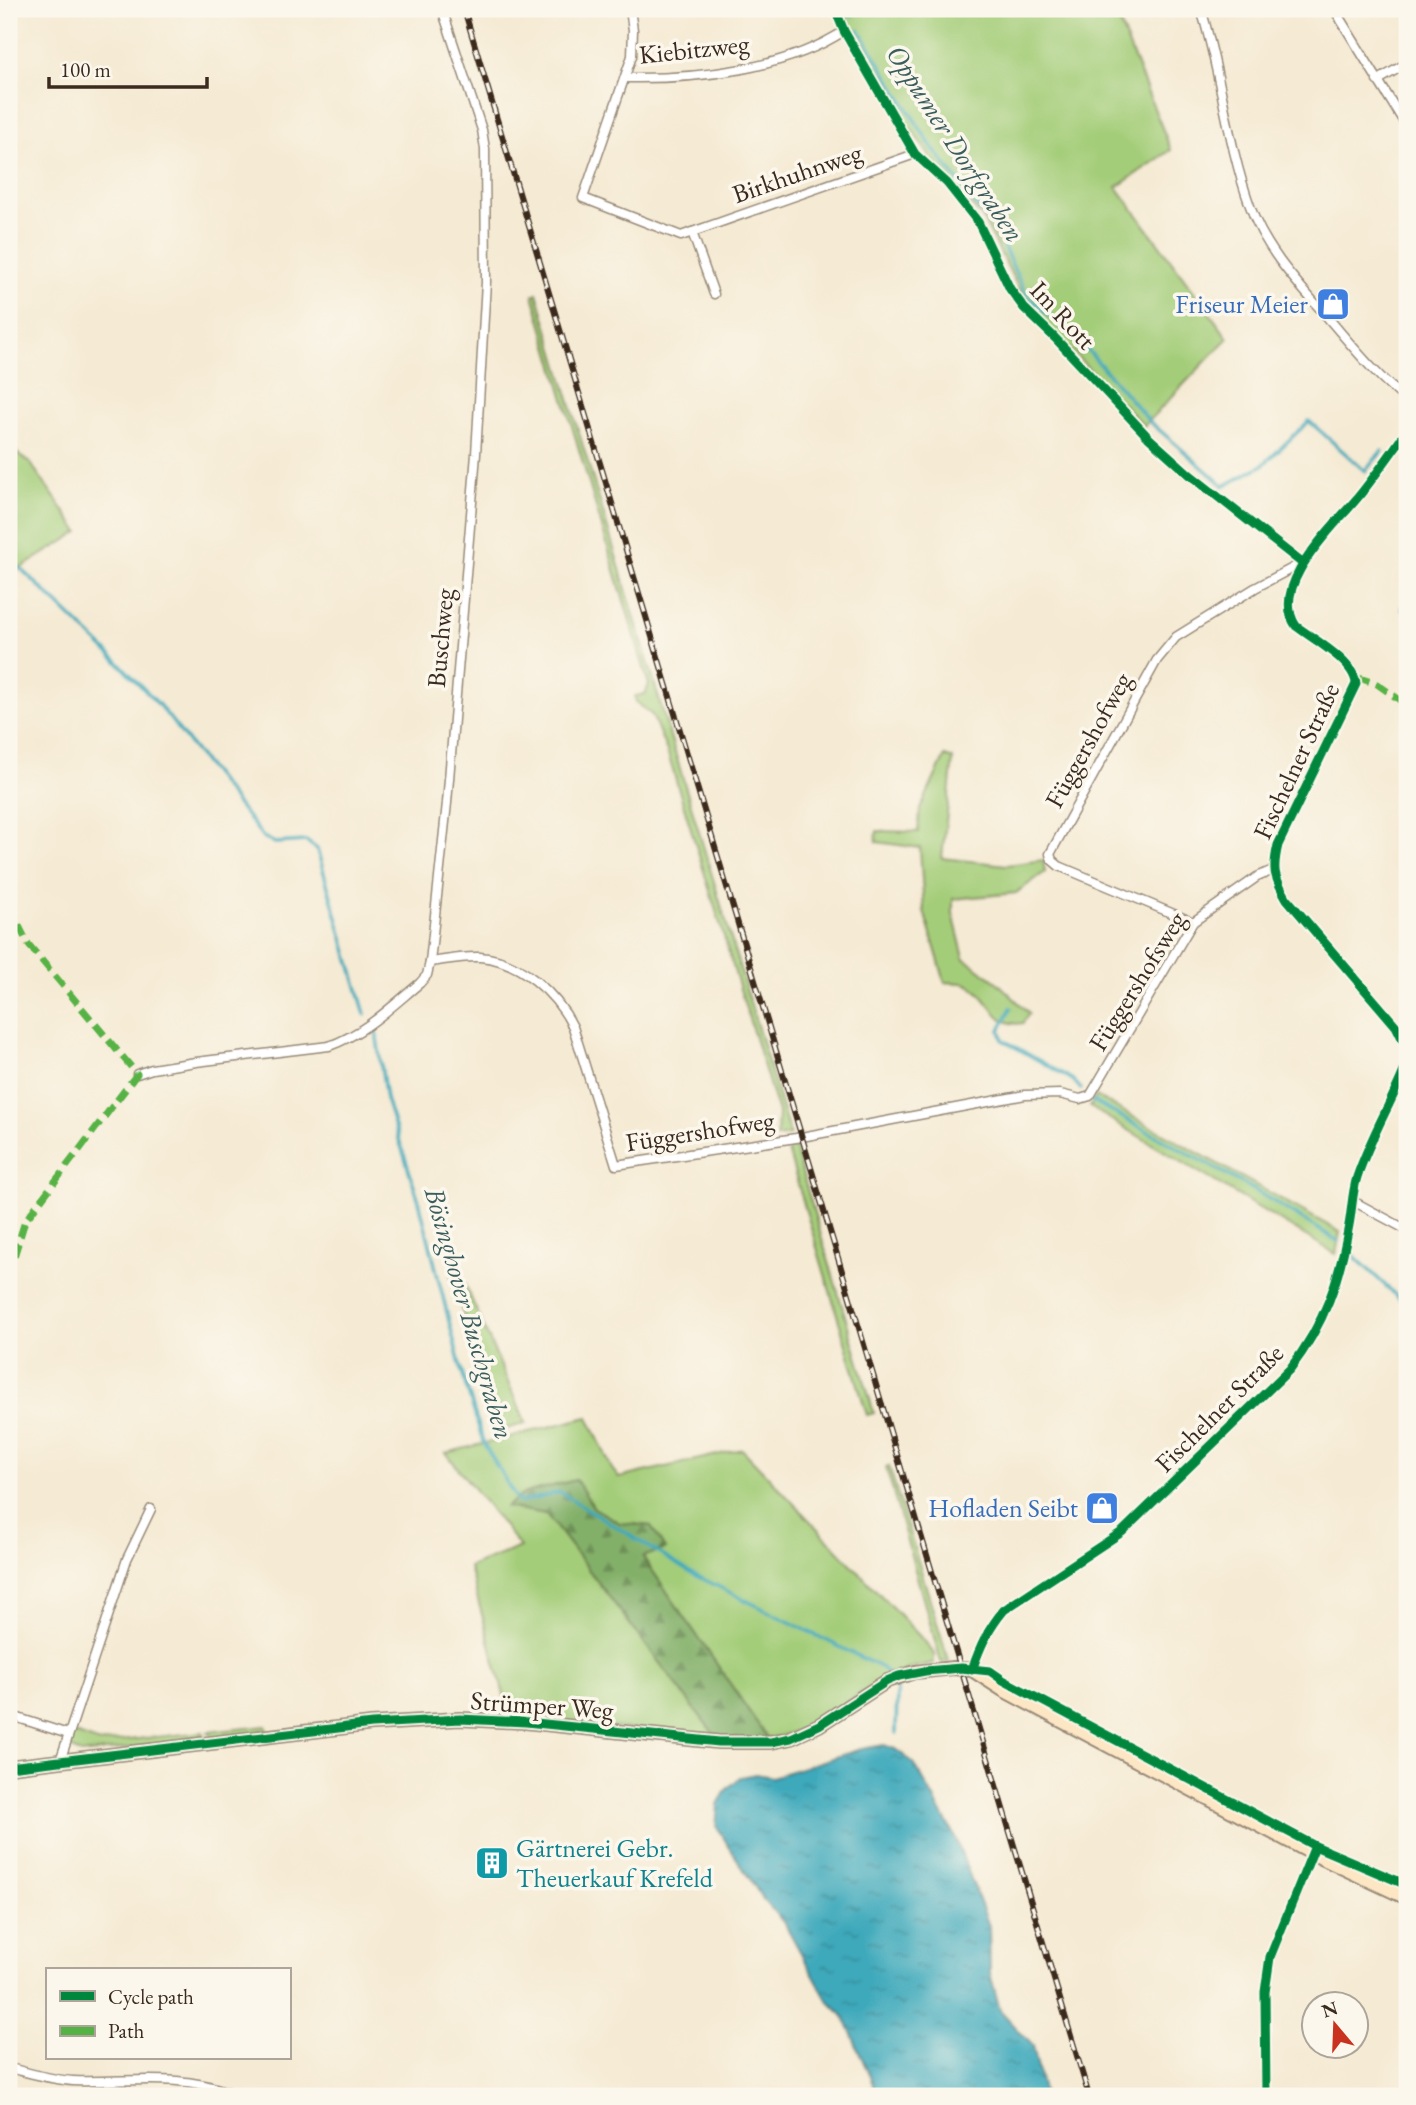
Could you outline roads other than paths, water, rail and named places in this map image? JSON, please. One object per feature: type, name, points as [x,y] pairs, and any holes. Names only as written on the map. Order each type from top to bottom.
[{"type":"street","name":"Buschweg","points":[[430,962],[447,803],[486,282],[485,163],[482,130],[442,9]]},
{"type":"street","points":[[626,78],[632,56],[630,9]]},
{"type":"street","name":"Im Rott","points":[[835,9],[844,31],[915,154],[947,183],[978,222],[1010,289],[1024,308],[1149,438],[1189,474],[1302,563]]},
{"type":"street","points":[[1201,9],[1209,32],[1240,175],[1251,209],[1269,244],[1292,276],[1364,359],[1407,400]]},
{"type":"street","points":[[1334,9],[1407,127]]},
{"type":"street","name":"Kiebitzweg","points":[[626,78],[687,77],[757,64],[802,53],[844,31]]},
{"type":"street","points":[[1377,81],[1407,63]]},
{"type":"street","name":"Birkhuhnweg","points":[[626,78],[583,198],[681,236],[915,154]]},
{"type":"street","points":[[692,232],[714,294]]},
{"type":"street","name":"Fischelner Straße","points":[[1407,431],[1360,495],[1302,563],[1293,586],[1287,609],[1290,618],[1296,626],[1349,666],[1356,677],[1356,684],[1278,845],[1273,870],[1287,899],[1396,1026],[1407,1048]]},
{"type":"street","name":"Függershofweg","points":[[1193,922],[1059,866],[1050,854],[1157,660],[1177,637],[1255,588],[1302,563]]},
{"type":"street","name":"Függershofsweg","points":[[1080,1099],[1090,1096],[1097,1087],[1193,922],[1257,877],[1273,870]]},
{"type":"street","name":"Függershofweg","points":[[430,962],[482,957],[516,969],[552,994],[573,1027],[616,1165],[796,1138],[1025,1095],[1060,1094],[1080,1099]]},
{"type":"street","points":[[137,1074],[174,1066],[329,1046],[362,1030],[421,984],[427,975],[430,962]]},
{"type":"street","name":"Fischelner Straße","points":[[972,1670],[982,1640],[1004,1610],[1122,1532],[1290,1369],[1314,1335],[1332,1297],[1341,1266],[1356,1181],[1407,1063]]},
{"type":"street","points":[[1353,1201],[1407,1230]]},
{"type":"street","points":[[60,1761],[127,1559],[151,1509]]},
{"type":"street","name":"Strümper Weg","points":[[9,1767],[372,1724],[460,1719],[526,1722],[719,1742],[771,1742],[791,1738],[819,1725],[893,1679],[941,1669],[972,1670]]},
{"type":"street","points":[[972,1670],[1312,1854],[1407,1898]]},
{"type":"street","points":[[9,1715],[68,1734]]},
{"type":"street","points":[[9,2068],[62,2080],[158,2079],[212,2087],[231,2093]]},
{"type":"water","points":[[884,1745],[895,1749],[914,1763],[955,1837],[989,1926],[990,1973],[1000,2010],[1033,2046],[1044,2096],[878,2096],[845,2018],[826,1998],[785,1924],[762,1898],[716,1826],[718,1804],[727,1789],[741,1777],[756,1774],[772,1777],[861,1749]]},
{"type":"waterway","name":"Oppumer Dorfgraben","points":[[848,9],[852,16]]},
{"type":"waterway","name":"Oppumer Dorfgraben","points":[[859,30],[929,143],[995,229],[1027,296],[1086,348],[1149,421],[1224,486],[1263,465],[1309,421],[1365,471],[1382,451]]},
{"type":"waterway","name":"Bösinghover Buschgraben","points":[[9,557],[160,706],[263,837],[275,843],[306,841],[317,849],[365,1014]]},
{"type":"waterway","points":[[1407,593],[1402,609],[1407,615]]},
{"type":"waterway","points":[[1011,1008],[1000,1030],[1003,1040],[1073,1080],[1081,1089]]},
{"type":"waterway","name":"Bösinghover Buschgraben","points":[[376,1031],[386,1099],[419,1201],[461,1369],[484,1444],[517,1500],[523,1502],[560,1492],[691,1573],[882,1668],[891,1677]]},
{"type":"waterway","points":[[1091,1100],[1251,1188],[1338,1241]]},
{"type":"waterway","points":[[1352,1254],[1407,1306]]},
{"type":"waterway","name":"Bösinghover Buschgraben","points":[[894,1684],[897,1690],[896,1733]]},
{"type":"railway","points":[[464,9],[1089,2096]]},
{"type":"place","name":"Friseur Meier","points":[[1333,304]]},
{"type":"place","name":"Hofladen Seibt","points":[[1102,1508]]},
{"type":"place","name":"Gärtnerei Gebr. Theuerkauf Krefeld","points":[[492,1863]]}]
